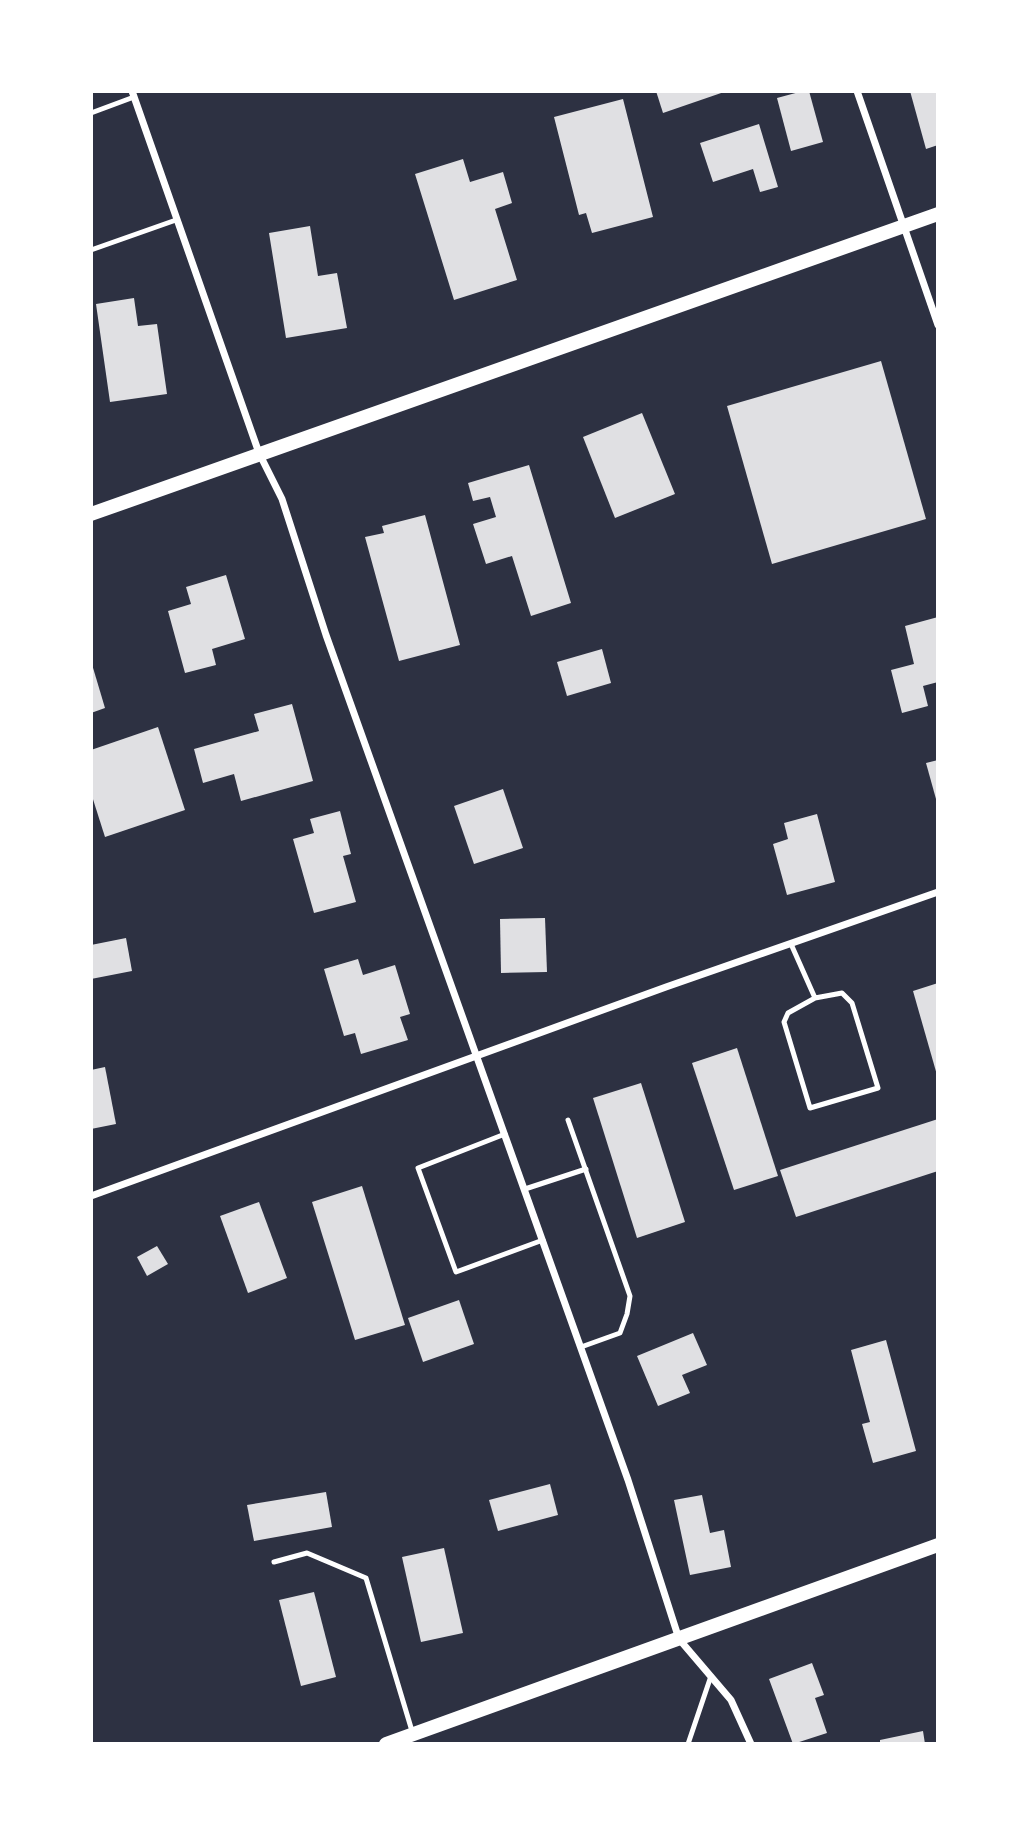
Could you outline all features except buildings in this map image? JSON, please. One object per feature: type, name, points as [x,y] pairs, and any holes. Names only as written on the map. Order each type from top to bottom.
[{"type":"main road","points":[[91,514],[938,215]]},
{"type":"main road","points":[[386,1744],[938,1545]]},
{"type":"street","points":[[857,91],[938,325]]},
{"type":"street","points":[[133,94],[259,453],[282,499],[326,635],[628,1479],[679,1639],[731,1700],[751,1744]]},
{"type":"street","points":[[91,1196],[938,892]]},
{"type":"lane","points":[[91,113],[133,94]]},
{"type":"lane","points":[[91,250],[176,220]]},
{"type":"lane","points":[[790,944],[815,998]]},
{"type":"lane","points":[[842,993],[852,1003],[878,1088],[810,1108],[784,1022],[788,1013],[815,998],[842,993]]},
{"type":"lane","points":[[568,1120],[630,1296],[620,1333],[581,1347]]},
{"type":"lane","points":[[505,1133],[418,1168],[456,1272],[543,1240]]},
{"type":"lane","points":[[525,1189],[586,1169]]},
{"type":"lane","points":[[274,1562],[307,1553],[366,1578],[413,1734]]},
{"type":"lane","points":[[688,1744],[711,1676]]}]
